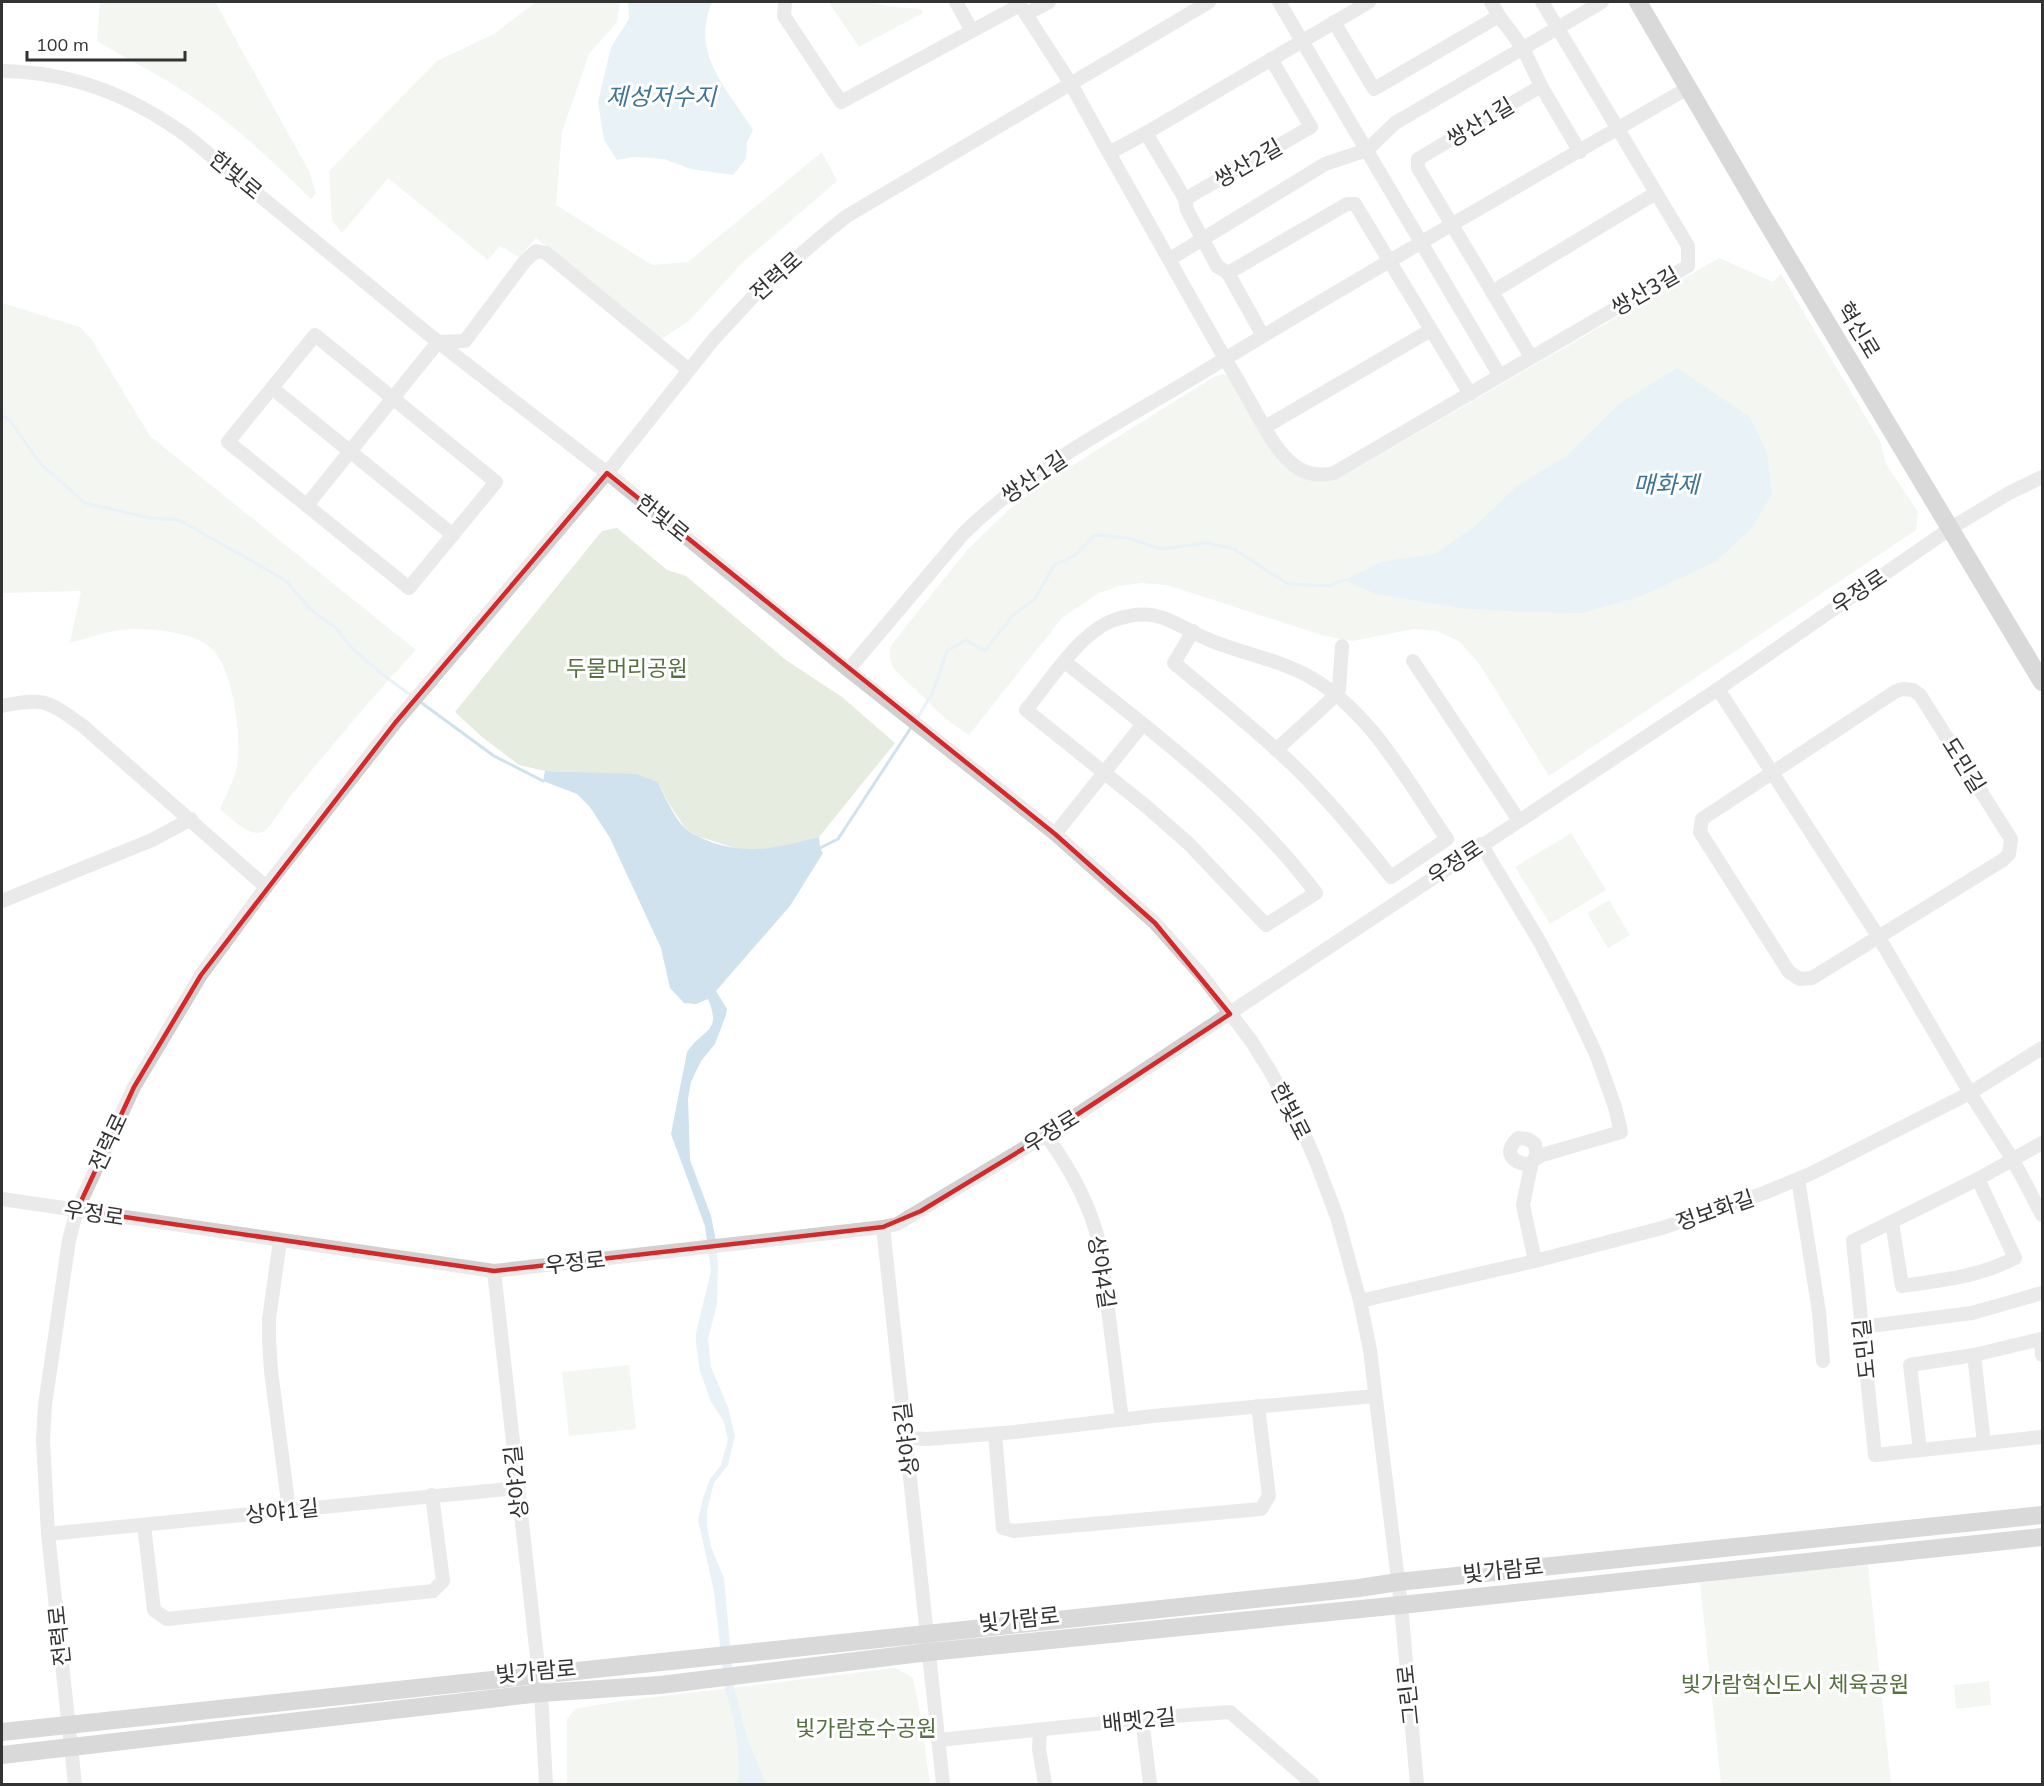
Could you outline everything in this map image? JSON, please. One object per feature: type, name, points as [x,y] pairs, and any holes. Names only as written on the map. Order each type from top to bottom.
[{"type":"main road","name":"혁신로","points":[[1638,2],[2043,682]]},
{"type":"main road","name":"빛가람로","points":[[2,1732],[2043,1515]]},
{"type":"main road","name":"빛가람로","points":[[2,1755],[541,1694],[660,1685],[929,1652],[2043,1537]]},
{"type":"street","points":[[785,2],[784,16],[841,102],[1021,7],[1049,2]]},
{"type":"street","points":[[956,2],[972,31]]},
{"type":"street","name":"전력로","points":[[75,1785],[48,1534],[44,1451],[45,1405],[69,1240],[77,1210],[134,1088],[201,975],[266,887],[395,723],[607,472],[713,340],[761,288],[847,216],[1209,2]]},
{"type":"street","points":[[1279,2],[1500,376]]},
{"type":"street","points":[[1109,153],[1369,2]]},
{"type":"street","points":[[1491,2],[1523,48],[1540,86]]},
{"type":"street","points":[[1542,2],[1618,129]]},
{"type":"street","points":[[1170,259],[1325,164],[1367,150],[1395,123],[1602,2]]},
{"type":"street","points":[[1021,7],[1071,84],[1225,358]]},
{"type":"street","points":[[1335,22],[1374,89],[1499,16]]},
{"type":"street","name":"쌍산2길","points":[[1185,199],[1311,127],[1271,59]]},
{"type":"street","name":"한빛로","points":[[2,71],[65,77],[112,94],[152,112],[207,152],[438,342],[607,472],[848,670],[1055,834],[1155,923],[1203,977],[1270,1071],[1300,1125],[1329,1195],[1346,1245],[1370,1350],[1401,1605]]},
{"type":"street","name":"쌍산1길","points":[[1452,226],[1418,168],[1418,159],[1540,86],[1580,152]]},
{"type":"street","name":"쌍산1길","points":[[848,670],[943,556],[980,517],[1042,469],[1225,358],[1688,88]]},
{"type":"street","name":"쌍산3길","points":[[1225,358],[1281,453],[1296,467],[1310,474],[1334,473],[1470,394],[1688,266],[1688,246],[1618,129]]},
{"type":"street","points":[[1146,133],[1185,199],[1187,210],[1217,266],[1228,273],[1263,336]]},
{"type":"street","points":[[1492,292],[1656,193]]},
{"type":"street","points":[[1228,273],[1347,204],[1355,204],[1470,394]]},
{"type":"street","points":[[1452,226],[1531,357]]},
{"type":"street","points":[[307,506],[438,342],[465,341],[525,261],[531,254],[540,250],[688,370]]},
{"type":"street","points":[[1265,427],[1431,330]]},
{"type":"street","points":[[315,335],[392,398],[496,482],[409,588],[228,442],[315,335]]},
{"type":"street","points":[[272,388],[453,534]]},
{"type":"street","name":"우정로","points":[[2,1199],[494,1271],[897,1224],[1046,1135],[1230,1014],[1518,819],[1718,689],[1951,528],[2009,493],[2043,477]]},
{"type":"street","points":[[1065,662],[1143,724],[1244,811],[1282,851],[1316,893],[1266,925],[1189,844],[1105,772],[1026,710],[1065,662],[1090,632],[1113,620],[1128,616],[1155,615],[1167,618],[1193,631],[1210,640],[1312,678],[1335,696],[1375,734],[1447,839],[1391,877],[1336,810],[1276,750],[1174,663],[1193,631]]},
{"type":"street","points":[[1276,750],[1335,696],[1339,689],[1342,646]]},
{"type":"street","points":[[1413,661],[1518,819]]},
{"type":"street","points":[[1718,689],[1878,936],[1970,1094],[2013,1160],[2043,1215]]},
{"type":"street","name":"도민길","points":[[1912,690],[1920,695],[2011,839],[2011,846],[2009,854],[2003,860],[1878,936],[1812,978],[1800,979],[1789,972],[1700,832],[1702,819],[1771,772],[1896,691],[1912,690]]},
{"type":"street","points":[[2,706],[29,700],[52,704],[83,726],[266,887]]},
{"type":"street","points":[[1055,834],[1143,724]]},
{"type":"street","points":[[2,901],[152,840],[191,819]]},
{"type":"street","points":[[1482,844],[1566,991],[1596,1054],[1615,1107],[1621,1132],[1534,1162],[1523,1205],[1535,1261]]},
{"type":"street","name":"정보화길","points":[[1360,1301],[1535,1261],[1662,1228],[1764,1193],[1798,1179],[1970,1094],[2043,1048]]},
{"type":"street","name":"상야4길","points":[[1046,1135],[1079,1186],[1094,1221],[1103,1269],[1122,1420]]},
{"type":"street","name":"도민길","points":[[2043,1143],[1978,1179],[1853,1241],[1875,1455],[2043,1437]]},
{"type":"street","points":[[1798,1179],[1819,1312],[1823,1361]]},
{"type":"street","points":[[1892,1222],[1902,1286],[1967,1276],[1993,1269],[2015,1258],[1978,1179]]},
{"type":"street","name":"상야3길","points":[[883,1227],[943,1785]]},
{"type":"street","points":[[280,1240],[269,1318],[269,1339],[289,1510]]},
{"type":"street","name":"상야2길","points":[[494,1271],[539,1674],[546,1785]]},
{"type":"street","points":[[1862,1327],[1972,1313],[2043,1293]]},
{"type":"street","name":"도민길","points":[[1920,1450],[1910,1365],[1974,1356],[2041,1339],[2043,1354]]},
{"type":"street","points":[[1974,1356],[1984,1443]]},
{"type":"street","points":[[907,1438],[928,1439],[995,1434],[1375,1396]]},
{"type":"street","points":[[995,1434],[1003,1528],[1014,1530],[1261,1509],[1269,1496],[1258,1406]]},
{"type":"street","name":"상야1길","points":[[48,1534],[517,1488]]},
{"type":"street","points":[[144,1525],[154,1610],[167,1619],[433,1591],[443,1581],[432,1495]]},
{"type":"street","name":"그린로","points":[[1401,1605],[1417,1785]]},
{"type":"street","name":"배멧2길","points":[[939,1740],[1230,1712],[1313,1785]]},
{"type":"street","points":[[1142,1719],[1150,1785]]},
{"type":"street","points":[[1040,1730],[1039,1749],[1044,1785]]},
{"type":"highlighted area","points":[[607,473],[1055,834],[1155,923],[1230,1014],[1046,1135],[921,1211],[883,1227],[494,1271],[77,1210],[134,1087],[201,975],[395,723]]},
{"type":"green space","points":[[100,2],[215,2],[309,171],[316,193],[311,199],[264,154],[214,112],[167,81],[97,41]]},
{"type":"green space","points":[[536,2],[620,2],[617,22],[589,54],[562,132],[556,205],[652,265],[688,262],[822,152],[837,181],[742,263],[689,321],[660,340],[638,319],[536,238],[519,257],[500,246],[488,260],[388,178],[342,233],[332,221],[329,171],[437,61],[494,34]]},
{"type":"green space","points":[[830,2],[873,2],[887,6],[921,9],[923,13],[859,47]]},
{"type":"green space","points":[[1719,258],[1773,282],[1781,274],[1880,441],[1886,464],[1918,512],[1916,530],[1549,776],[1480,665],[1460,642],[1437,631],[1414,629],[1352,641],[1325,636],[1167,585],[1142,583],[1119,586],[1099,593],[1062,618],[969,735],[947,720],[894,669],[891,663],[892,644],[968,549],[1007,511],[1046,482],[1215,376],[1223,374],[1231,377],[1279,456],[1329,480],[1350,472]]},
{"type":"green space","points":[[2,303],[80,327],[92,340],[150,436],[416,650],[338,738],[263,832],[257,833],[246,829],[220,809],[236,771],[237,725],[235,706],[226,672],[211,648],[184,635],[142,629],[117,630],[70,643],[81,591],[2,593]]},
{"type":"green space","name":"두물머리공원","points":[[617,528],[667,570],[686,576],[786,660],[842,697],[895,743],[819,837],[778,848],[741,850],[697,836],[685,828],[658,782],[578,772],[545,771],[519,765],[482,737],[455,712],[602,531]]},
{"type":"green space","points":[[1571,833],[1606,890],[1550,924],[1515,867]]},
{"type":"green space","points":[[1609,900],[1630,935],[1608,948],[1587,913]]},
{"type":"green space","points":[[629,1365],[636,1429],[569,1436],[562,1372]]},
{"type":"green space","name":"빛가람혁신도시 체육공원","points":[[1868,1565],[1891,1784],[1721,1784],[1700,1583],[1812,1568]]},
{"type":"green space","name":"빛가람호수공원","points":[[896,1668],[913,1678],[930,1784],[567,1784],[567,1719],[575,1709],[614,1702]]},
{"type":"green space","points":[[1989,1681],[1991,1705],[1956,1709],[1954,1685]]},
{"type":"water","name":"제성저수지","points":[[628,2],[712,2],[706,21],[705,38],[708,54],[714,70],[753,130],[747,142],[746,159],[733,175],[691,169],[664,159],[635,157],[617,160],[604,140],[598,102],[611,47],[629,19]]},
{"type":"water","name":"매화제","points":[[1677,368],[1750,417],[1767,453],[1772,494],[1752,528],[1715,562],[1642,596],[1582,613],[1459,608],[1376,594],[1344,580],[1381,562],[1436,553],[1475,526],[1517,486],[1566,456],[1620,403]]},
{"type":"water","points":[[545,771],[636,774],[658,782],[670,807],[686,829],[711,842],[739,849],[765,849],[819,837],[823,853],[790,906],[716,991],[727,1009],[726,1015],[715,1044],[701,1061],[691,1082],[688,1099],[690,1160],[711,1216],[716,1241],[717,1304],[708,1339],[711,1367],[728,1407],[735,1436],[728,1465],[714,1483],[707,1510],[707,1526],[711,1547],[724,1578],[734,1688],[746,1735],[766,1784],[738,1784],[734,1719],[725,1689],[714,1592],[698,1520],[710,1479],[721,1465],[728,1439],[723,1420],[711,1402],[700,1371],[696,1344],[696,1333],[711,1271],[705,1226],[671,1134],[687,1052],[712,1024],[712,1010],[708,999],[696,1004],[684,1003],[670,988],[661,948],[610,838],[590,807],[577,794],[543,781]]},
{"type":"waterway","points":[[2,416],[9,419],[40,463],[85,503],[150,518],[179,520],[285,580],[310,609],[336,628],[352,648],[413,697]]},
{"type":"waterway","points":[[916,720],[932,694],[947,651],[966,640],[985,651],[1013,615],[1035,599],[1054,565],[1075,555],[1095,535],[1128,538],[1161,549],[1207,543],[1234,549],[1288,584],[1329,586],[1344,580]]},
{"type":"waterway","points":[[419,701],[494,756],[543,781]]},
{"type":"waterway","points":[[820,848],[838,839],[912,726]]}]
